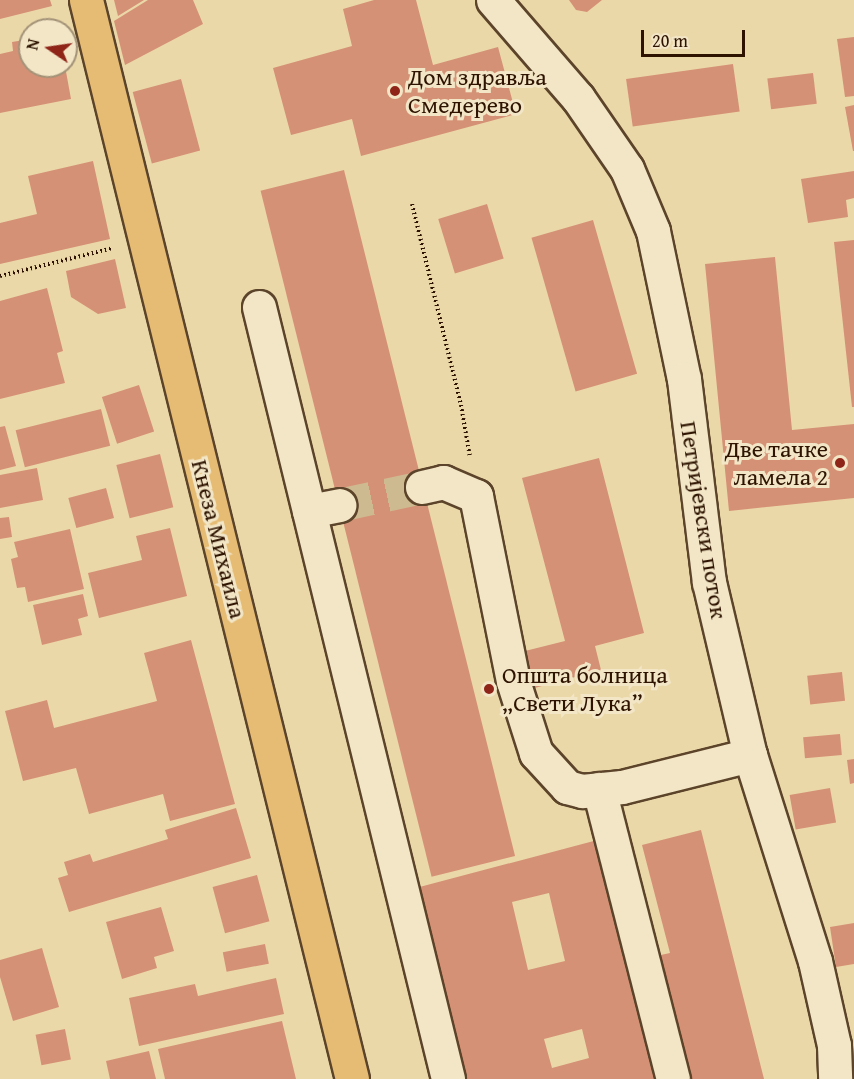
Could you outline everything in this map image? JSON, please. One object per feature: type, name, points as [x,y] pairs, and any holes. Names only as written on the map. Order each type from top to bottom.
[{"type":"main road","name":"Кнеза Михаила","points":[[86,0],[352,1079]]},
{"type":"street","name":"Петријевски поток","points":[[493,0],[596,124],[627,169],[652,231],[684,379],[709,582],[750,755],[815,961],[834,1045],[835,1079]]},
{"type":"street","points":[[260,307],[324,508],[448,1079]]},
{"type":"street","points":[[422,487],[443,482],[476,496],[513,681],[536,753],[567,787],[599,789],[750,755]]},
{"type":"street","points":[[599,789],[673,1079]]},
{"type":"path","points":[[412,204],[461,405],[476,496]]},
{"type":"path","points":[[0,276],[146,240]]},
{"type":"building","points":[[0,0],[50,0],[52,6],[0,19]]},
{"type":"building","points":[[114,0],[144,0],[118,16]]},
{"type":"building","points":[[148,0],[193,0],[203,24],[125,65],[114,21]]},
{"type":"building","name":"Дом здравља Смедерево","points":[[374,0],[416,0],[433,65],[498,47],[516,114],[361,156],[352,119],[291,135],[273,68],[352,46],[343,9]]},
{"type":"building","points":[[569,0],[602,0],[587,12],[576,10]]},
{"type":"building","points":[[854,37],[854,96],[845,97],[837,39]]},
{"type":"building","points":[[18,41],[18,78],[67,78],[71,99],[0,113],[0,54],[13,51],[12,42]]},
{"type":"building","points":[[733,64],[740,112],[633,127],[626,79]]},
{"type":"building","points":[[813,73],[817,104],[771,109],[767,79]]},
{"type":"building","points":[[181,79],[200,150],[152,163],[133,92]]},
{"type":"building","points":[[854,105],[854,151],[853,151],[845,107]]},
{"type":"building","points":[[93,161],[110,239],[0,264],[0,223],[37,214],[28,176]]},
{"type":"building","points":[[344,170],[515,856],[432,877],[261,191]]},
{"type":"building","points":[[854,171],[854,198],[846,200],[848,217],[808,223],[801,179]]},
{"type":"building","points":[[487,204],[504,259],[455,273],[438,219]]},
{"type":"building","points":[[593,220],[637,374],[576,391],[531,238]]},
{"type":"building","points":[[854,240],[854,407],[852,407],[834,242]]},
{"type":"building","points":[[775,257],[792,430],[854,424],[854,498],[729,511],[705,264]]},
{"type":"building","points":[[115,259],[126,308],[98,314],[71,297],[66,271]]},
{"type":"building","points":[[47,288],[63,351],[57,353],[65,383],[0,399],[0,301]]},
{"type":"building","points":[[139,385],[154,432],[117,444],[102,397]]},
{"type":"building","points":[[101,409],[110,446],[25,467],[16,430]]},
{"type":"building","points":[[5,426],[16,466],[0,470],[0,427]]},
{"type":"building","points":[[160,454],[173,507],[130,518],[116,465]]},
{"type":"building","points":[[599,458],[644,633],[595,646],[601,670],[531,689],[521,652],[565,641],[522,478]]},
{"type":"building","points":[[37,468],[43,500],[0,508],[0,475]]},
{"type":"building","points":[[106,488],[114,518],[76,528],[68,498]]},
{"type":"building","points":[[9,517],[12,537],[0,539],[0,518]]},
{"type":"building","points":[[170,528],[187,596],[99,618],[88,573],[142,560],[136,536]]},
{"type":"building","points":[[70,529],[84,589],[28,602],[25,587],[17,588],[11,559],[18,557],[14,542]]},
{"type":"building","points":[[83,594],[88,616],[78,619],[82,635],[42,645],[33,605]]},
{"type":"building","points":[[191,640],[235,804],[170,821],[163,794],[89,814],[76,768],[23,781],[5,711],[47,700],[54,728],[157,701],[144,653]]},
{"type":"building","points":[[842,672],[845,701],[810,704],[807,676]]},
{"type":"building","points":[[840,734],[842,755],[805,758],[803,737]]},
{"type":"building","points":[[854,759],[854,783],[850,784],[847,760]]},
{"type":"building","points":[[830,788],[836,822],[796,830],[790,795]]},
{"type":"building","points":[[236,808],[251,858],[69,912],[58,878],[68,875],[64,862],[90,854],[93,862],[168,839],[165,830]]},
{"type":"building","points":[[701,830],[764,1079],[687,1079],[656,956],[670,953],[642,845]]},
{"type":"building","points":[[605,838],[667,1079],[460,1079],[412,889]],"holes":[[[549,893],[565,961],[528,970],[512,902]],[[582,1029],[589,1058],[552,1068],[544,1039]]]},
{"type":"building","points":[[257,875],[269,921],[225,933],[213,887]]},
{"type":"building","points":[[161,907],[174,951],[154,957],[157,968],[122,979],[106,922]]},
{"type":"building","points":[[854,923],[854,964],[836,967],[830,927]]},
{"type":"building","points":[[265,944],[269,964],[227,972],[223,952]]},
{"type":"building","points":[[42,948],[59,1007],[13,1021],[0,977],[0,960]]},
{"type":"building","points":[[276,978],[284,1014],[139,1046],[129,998],[195,984],[198,996]]},
{"type":"building","points":[[282,1021],[296,1079],[165,1079],[158,1049]]},
{"type":"building","points":[[65,1029],[71,1059],[41,1065],[36,1035]]},
{"type":"building","points":[[149,1051],[156,1079],[110,1079],[106,1061]]},
{"type":"tunnel","points":[[339,505],[422,487]]},
{"type":"place","name":"Дом здравља Смедерево","points":[[395,91]]},
{"type":"place","name":"Две тачке ламела 2","points":[[840,463]]},
{"type":"place","name":"Општа болница „Свети Лука”","points":[[489,689]]}]
